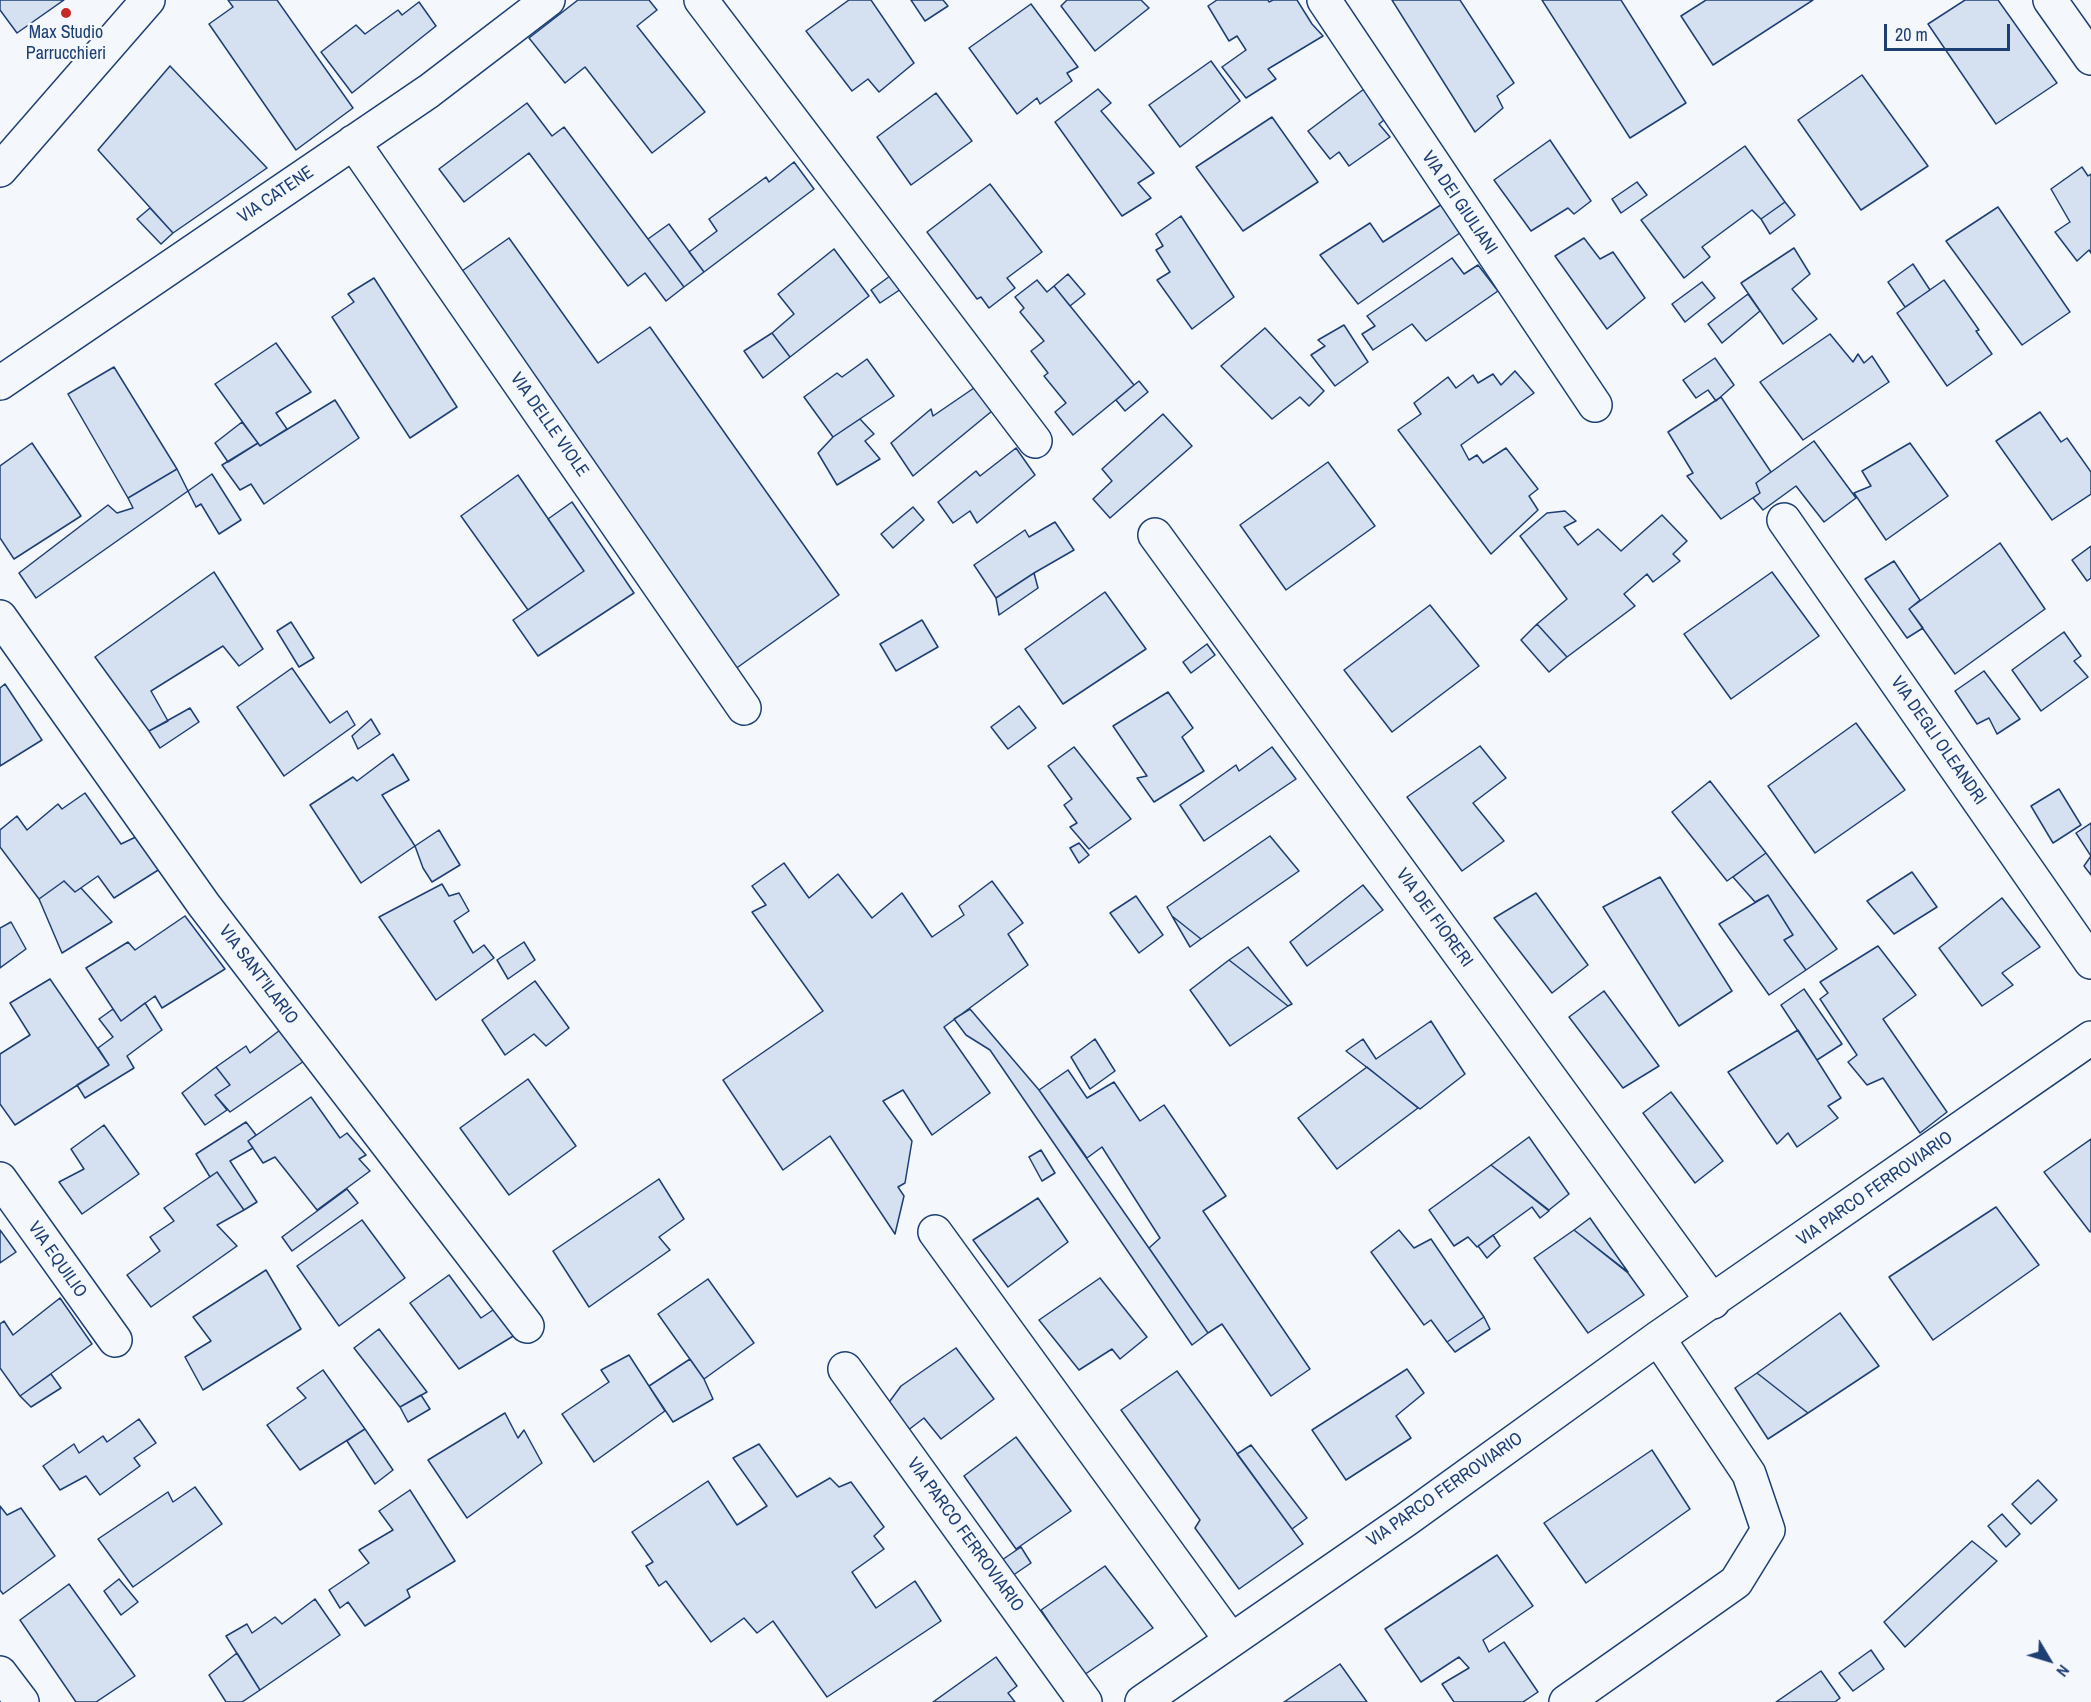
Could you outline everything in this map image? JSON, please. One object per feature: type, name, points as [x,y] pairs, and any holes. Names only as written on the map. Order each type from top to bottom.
[{"type":"street","points":[[0,170],[148,0]]},
{"type":"street","name":"VIA CATENE","points":[[0,383],[429,91],[548,0]]},
{"type":"street","points":[[701,0],[1035,441]]},
{"type":"street","name":"VIA DEI GIULIANI","points":[[1324,0],[1595,405]]},
{"type":"street","points":[[2050,0],[2091,58]]},
{"type":"street","name":"VIA DELLE VIOLE","points":[[353,142],[744,708]]},
{"type":"street","name":"VIA DEGLI OLEANDRI","points":[[1784,520],[2091,962]]},
{"type":"street","name":"VIA DEI FIORERI","points":[[1155,535],[1713,1302]]},
{"type":"street","name":"VIA SANT'ILARIO","points":[[0,617],[204,905],[527,1326]]},
{"type":"street","name":"VIA PARCO FERROVIARIO","points":[[1142,1702],[1417,1512],[1658,1338],[2091,1038]]},
{"type":"street","name":"VIA EQUILIO","points":[[0,1179],[115,1340]]},
{"type":"street","points":[[935,1232],[1231,1640]]},
{"type":"street","points":[[1566,1702],[1736,1582],[1768,1530],[1749,1474],[1658,1338]]},
{"type":"street","name":"VIA PARCO FERROVIARIO","points":[[845,1369],[1084,1702]]},
{"type":"street","points":[[0,1673],[22,1702]]},
{"type":"building","points":[[0,0],[64,0],[17,33],[0,10]]},
{"type":"building","points":[[228,0],[277,0],[353,108],[296,150],[209,24],[233,7]]},
{"type":"building","points":[[578,0],[649,0],[657,10],[637,26],[705,112],[652,153],[585,67],[565,83],[529,38]]},
{"type":"building","points":[[849,0],[871,0],[914,63],[879,92],[868,79],[852,91],[806,31]]},
{"type":"building","points":[[911,0],[943,0],[948,6],[925,21]]},
{"type":"building","points":[[1067,0],[1141,0],[1149,8],[1095,51],[1061,6]]},
{"type":"building","points":[[1217,0],[1268,0],[1269,2],[1297,0],[1312,24],[1323,36],[1268,69],[1276,79],[1246,98],[1222,67],[1246,50],[1237,36],[1229,41],[1208,6]]},
{"type":"building","points":[[1392,0],[1460,0],[1514,83],[1497,96],[1503,108],[1475,132]]},
{"type":"building","points":[[1542,0],[1621,0],[1686,103],[1630,138]]},
{"type":"building","points":[[1706,0],[1813,0],[1713,65],[1681,16]]},
{"type":"building","points":[[1965,0],[1998,0],[2057,83],[1996,124],[1928,24]]},
{"type":"building","points":[[419,2],[436,26],[352,93],[321,52],[356,25],[365,34],[398,10],[402,15]]},
{"type":"building","points":[[1031,4],[1078,67],[1067,73],[1072,81],[1040,104],[1037,98],[1017,114],[969,48]]},
{"type":"building","points":[[1211,61],[1240,101],[1180,147],[1149,105]]},
{"type":"building","points":[[170,66],[267,168],[173,233],[98,150]]},
{"type":"building","points":[[1862,75],[1928,166],[1861,210],[1798,120]]},
{"type":"building","points":[[1368,86],[1389,116],[1379,124],[1390,137],[1349,166],[1339,152],[1330,159],[1308,131]]},
{"type":"building","points":[[1098,89],[1111,103],[1101,111],[1154,173],[1138,183],[1151,198],[1122,216],[1055,122]]},
{"type":"building","points":[[936,93],[972,141],[911,185],[877,137]]},
{"type":"building","points":[[527,103],[552,136],[564,127],[684,287],[666,301],[645,273],[628,286],[529,153],[464,202],[439,169]]},
{"type":"building","points":[[1272,117],[1318,182],[1243,231],[1196,167]]},
{"type":"building","points":[[1550,140],[1591,201],[1574,214],[1568,208],[1531,231],[1494,180]]},
{"type":"building","points":[[1745,146],[1785,202],[1761,219],[1752,210],[1702,247],[1710,257],[1684,278],[1641,220]]},
{"type":"building","points":[[794,162],[814,189],[704,272],[689,252],[717,231],[709,219],[766,177],[769,182]]},
{"type":"building","points":[[2082,167],[2088,176],[2091,174],[2091,253],[2089,250],[2077,261],[2055,232],[2070,222],[2051,189]]},
{"type":"building","points":[[1637,182],[1647,195],[1621,213],[1612,199]]},
{"type":"building","points":[[990,184],[1042,252],[1007,278],[1015,288],[989,308],[981,297],[977,299],[927,232]]},
{"type":"building","points":[[1447,201],[1467,228],[1358,304],[1320,255],[1370,223],[1383,242]]},
{"type":"building","points":[[1785,202],[1795,215],[1770,234],[1761,219]]},
{"type":"building","points":[[1998,207],[2070,312],[2022,345],[1946,241]]},
{"type":"building","points":[[150,208],[173,233],[161,244],[137,219]]},
{"type":"building","points":[[1181,216],[1234,297],[1192,329],[1157,280],[1170,272],[1156,250],[1163,246],[1156,234]]},
{"type":"building","points":[[669,224],[704,272],[684,287],[648,239]]},
{"type":"building","points":[[509,238],[598,363],[650,327],[839,595],[731,672],[452,278]]},
{"type":"building","points":[[1584,238],[1600,259],[1613,252],[1645,298],[1607,329],[1555,256]]},
{"type":"building","points":[[1794,248],[1810,274],[1792,289],[1817,319],[1783,344],[1741,283]]},
{"type":"building","points":[[834,249],[869,296],[790,357],[772,333],[794,314],[778,294]]},
{"type":"building","points":[[1452,258],[1464,274],[1478,265],[1498,291],[1426,341],[1412,324],[1373,350],[1362,334],[1375,326],[1367,316]]},
{"type":"building","points":[[1913,264],[1930,290],[1905,307],[1888,282]]},
{"type":"building","points":[[894,273],[904,287],[880,303],[871,290]]},
{"type":"building","points":[[1068,274],[1085,294],[1070,306],[1054,286]]},
{"type":"building","points":[[374,278],[457,407],[410,438],[332,317],[354,302],[348,294]]},
{"type":"building","points":[[1037,280],[1047,292],[1054,286],[1134,385],[1073,435],[1055,412],[1066,403],[1044,376],[1048,373],[1031,351],[1044,341],[1020,312],[1024,308],[1015,297]]},
{"type":"building","points":[[1944,280],[1979,330],[1976,331],[1992,354],[1947,386],[1897,313]]},
{"type":"building","points":[[1702,282],[1715,298],[1685,322],[1672,304]]},
{"type":"building","points":[[1748,294],[1760,311],[1722,343],[1708,324]]},
{"type":"building","points":[[1344,325],[1368,362],[1335,386],[1311,355],[1325,346],[1318,340]]},
{"type":"building","points":[[1265,328],[1324,391],[1309,406],[1300,397],[1272,419],[1221,366]]},
{"type":"building","points":[[772,333],[790,357],[763,378],[744,351]]},
{"type":"building","points":[[1830,334],[1853,362],[1858,354],[1864,363],[1872,356],[1889,382],[1803,440],[1760,382]]},
{"type":"building","points":[[276,343],[311,392],[276,413],[287,429],[260,446],[215,384]]},
{"type":"building","points":[[1715,358],[1734,385],[1716,401],[1708,390],[1696,398],[1683,380]]},
{"type":"building","points":[[867,359],[894,396],[833,437],[804,397],[837,373],[842,377]]},
{"type":"building","points":[[114,367],[177,469],[128,498],[68,394]]},
{"type":"building","points":[[1515,371],[1534,393],[1461,445],[1469,460],[1477,455],[1483,463],[1506,448],[1538,489],[1529,496],[1538,510],[1491,554],[1398,430],[1421,414],[1414,403],[1448,377],[1456,388],[1473,375],[1478,383],[1493,374],[1501,385]]},
{"type":"building","points":[[1139,381],[1148,392],[1125,411],[1116,400]]},
{"type":"building","points":[[974,388],[992,411],[913,476],[891,443],[931,409],[933,416]]},
{"type":"building","points":[[1721,397],[1771,472],[1756,483],[1760,493],[1721,519],[1687,476],[1693,473],[1668,432]]},
{"type":"building","points":[[335,400],[359,438],[264,504],[251,484],[240,490],[222,465],[258,443],[260,446]]},
{"type":"building","points":[[2040,412],[2061,442],[2067,438],[2091,472],[2091,494],[2052,520],[1996,441]]},
{"type":"building","points":[[1163,414],[1192,446],[1110,518],[1093,499],[1112,481],[1102,469]]},
{"type":"building","points":[[860,419],[874,434],[865,441],[880,459],[837,485],[818,453],[833,437]]},
{"type":"building","points":[[242,422],[258,443],[228,462],[215,443]]},
{"type":"building","points":[[1814,441],[1856,498],[1824,522],[1796,486],[1763,510],[1753,498],[1760,493],[1756,483]]},
{"type":"building","points":[[32,443],[81,516],[14,559],[0,538],[0,466]]},
{"type":"building","points":[[1910,443],[1948,496],[1886,540],[1854,493],[1871,486],[1862,471]]},
{"type":"building","points":[[1016,448],[1035,475],[977,523],[970,511],[953,523],[938,502],[976,471],[980,476]]},
{"type":"building","points":[[1328,462],[1375,526],[1286,590],[1240,525]]},
{"type":"building","points":[[177,469],[188,491],[36,598],[19,573],[108,505],[117,513],[133,508],[128,498]]},
{"type":"building","points":[[212,474],[241,520],[219,534],[201,504],[196,507],[188,491]]},
{"type":"building","points":[[518,475],[584,571],[528,610],[461,516]]},
{"type":"building","points":[[572,502],[634,593],[538,656],[513,620],[584,571],[548,519]]},
{"type":"building","points":[[913,507],[924,520],[893,548],[881,534]]},
{"type":"building","points":[[1565,511],[1576,521],[1564,527],[1578,545],[1598,529],[1621,551],[1662,515],[1687,541],[1673,554],[1680,561],[1653,582],[1647,574],[1624,594],[1635,606],[1567,657],[1537,624],[1567,599],[1520,536],[1547,513]]},
{"type":"building","points":[[1055,522],[1074,550],[996,598],[974,565],[1025,530],[1029,537]]},
{"type":"building","points":[[2000,543],[2045,609],[1955,674],[1909,609]]},
{"type":"building","points":[[2091,546],[2091,578],[2087,581],[2072,560]]},
{"type":"building","points":[[1894,561],[1920,600],[1909,609],[1923,628],[1907,638],[1865,579]]},
{"type":"building","points":[[214,572],[263,649],[239,666],[223,646],[151,691],[168,721],[149,731],[95,657]]},
{"type":"building","points":[[1772,572],[1819,636],[1731,699],[1684,634]]},
{"type":"building","points":[[1034,573],[1038,588],[999,615],[996,598]]},
{"type":"building","points":[[1105,592],[1146,649],[1063,704],[1025,649]]},
{"type":"building","points":[[1430,605],[1479,666],[1392,732],[1344,670]]},
{"type":"building","points":[[922,620],[938,647],[896,671],[880,644]]},
{"type":"building","points":[[291,622],[314,658],[299,667],[277,631]]},
{"type":"building","points":[[1537,624],[1567,657],[1549,672],[1521,640]]},
{"type":"building","points":[[2064,632],[2081,656],[2074,661],[2088,677],[2041,711],[2012,670]]},
{"type":"building","points":[[1207,644],[1215,655],[1191,673],[1183,662]]},
{"type":"building","points":[[292,668],[330,723],[347,711],[355,725],[284,776],[237,707]]},
{"type":"building","points":[[1984,671],[2020,719],[1997,734],[1989,718],[1977,724],[1955,691]]},
{"type":"building","points":[[5,684],[42,740],[0,766],[0,688]]},
{"type":"building","points":[[1168,692],[1193,728],[1182,737],[1204,771],[1154,802],[1137,778],[1147,776],[1113,726]]},
{"type":"building","points":[[1019,706],[1036,728],[1008,749],[991,727]]},
{"type":"building","points":[[190,708],[199,722],[160,748],[149,731]]},
{"type":"building","points":[[371,719],[380,734],[358,749],[352,736]]},
{"type":"building","points":[[1856,723],[1905,790],[1815,853],[1768,786]]},
{"type":"building","points":[[1480,746],[1506,778],[1473,803],[1504,841],[1462,871],[1407,797]]},
{"type":"building","points":[[1074,747],[1131,819],[1089,849],[1070,827],[1077,823],[1064,805],[1072,799],[1048,766]]},
{"type":"building","points":[[1272,747],[1296,779],[1204,841],[1180,805],[1236,765],[1239,771]]},
{"type":"building","points":[[393,754],[409,780],[382,795],[415,846],[361,883],[310,805],[353,777],[357,781]]},
{"type":"building","points":[[1710,781],[1766,853],[1727,881],[1672,812]]},
{"type":"building","points":[[2059,789],[2081,825],[2053,843],[2031,806]]},
{"type":"building","points":[[85,793],[121,844],[140,835],[163,867],[114,898],[98,876],[75,892],[64,881],[39,899],[0,847],[0,830],[17,816],[27,830],[58,804],[62,809]]},
{"type":"building","points":[[2091,823],[2091,856],[2076,833]]},
{"type":"building","points":[[439,830],[460,865],[432,882],[423,868],[415,846]]},
{"type":"building","points":[[1270,836],[1299,871],[1201,939],[1172,916],[1167,907]]},
{"type":"building","points":[[1079,843],[1089,855],[1079,863],[1070,848]]},
{"type":"building","points":[[1766,853],[1837,949],[1806,970],[1784,940],[1793,935],[1768,895],[1755,902],[1733,877]]},
{"type":"building","points":[[2091,856],[2091,875],[2084,866]]},
{"type":"building","points":[[784,863],[809,898],[838,874],[872,918],[902,893],[932,937],[964,915],[959,906],[992,881],[1023,923],[1008,934],[1028,965],[944,1027],[990,1093],[932,1135],[903,1090],[883,1101],[912,1141],[905,1183],[898,1187],[904,1196],[895,1234],[830,1136],[783,1170],[723,1080],[823,1011],[752,912],[766,905],[752,886]]},
{"type":"building","points":[[1912,872],[1937,907],[1894,934],[1867,901]]},
{"type":"building","points":[[1660,877],[1732,991],[1679,1026],[1603,907]]},
{"type":"building","points":[[64,881],[75,892],[81,888],[112,922],[62,953],[39,899]]},
{"type":"building","points":[[442,884],[449,896],[459,893],[469,911],[454,921],[473,953],[484,945],[494,958],[436,1000],[379,917]]},
{"type":"building","points":[[1363,885],[1383,910],[1307,966],[1290,942]]},
{"type":"building","points":[[1536,893],[1588,965],[1552,993],[1494,918]]},
{"type":"building","points":[[1768,895],[1793,935],[1784,940],[1806,970],[1769,995],[1719,924]]},
{"type":"building","points":[[1136,896],[1163,935],[1139,953],[1110,913]]},
{"type":"building","points":[[2002,898],[2040,947],[2002,973],[2013,985],[1982,1006],[1939,948]]},
{"type":"building","points":[[185,916],[225,969],[162,1008],[155,996],[121,1021],[86,968],[128,942],[135,950]]},
{"type":"building","points":[[1172,916],[1201,939],[1190,947]]},
{"type":"building","points":[[11,922],[26,949],[0,968],[0,928]]},
{"type":"building","points":[[524,942],[535,960],[508,979],[497,960]]},
{"type":"building","points":[[1878,946],[1916,995],[1883,1019],[1947,1112],[1920,1133],[1883,1078],[1867,1085],[1848,1062],[1857,1055],[1820,999],[1828,993],[1820,982]]},
{"type":"building","points":[[1248,947],[1292,1004],[1288,1006],[1229,960]]},
{"type":"building","points":[[1229,960],[1288,1006],[1230,1046],[1190,990]]},
{"type":"building","points":[[50,979],[109,1065],[15,1125],[0,1104],[0,1054],[30,1035],[10,1003]]},
{"type":"building","points":[[535,981],[569,1028],[546,1046],[534,1034],[505,1055],[482,1020]]},
{"type":"building","points":[[1804,989],[1842,1044],[1817,1060],[1781,1005]]},
{"type":"building","points":[[1604,991],[1659,1066],[1623,1088],[1569,1017]]},
{"type":"building","points":[[145,1003],[162,1030],[127,1056],[134,1068],[85,1098],[77,1085],[109,1065],[98,1048],[113,1037],[99,1019],[113,1009],[121,1021]]},
{"type":"building","points":[[970,1009],[1039,1090],[1208,1333],[1192,1345],[990,1050],[966,1035],[954,1019]]},
{"type":"building","points":[[1431,1021],[1465,1074],[1420,1109],[1346,1051],[1363,1039],[1376,1059]]},
{"type":"building","points":[[284,1027],[307,1059],[230,1112],[215,1095],[230,1085],[216,1067],[246,1046],[250,1053]]},
{"type":"building","points":[[1798,1030],[1841,1098],[1828,1106],[1838,1118],[1797,1147],[1788,1133],[1777,1144],[1728,1072]]},
{"type":"building","points":[[1095,1039],[1115,1071],[1090,1089],[1071,1057]]},
{"type":"building","points":[[216,1067],[230,1085],[215,1095],[227,1110],[205,1125],[182,1093]]},
{"type":"building","points":[[1367,1067],[1418,1108],[1337,1169],[1298,1118]]},
{"type":"building","points":[[1068,1070],[1087,1098],[1114,1082],[1140,1121],[1164,1105],[1226,1196],[1203,1211],[1310,1369],[1271,1396],[1222,1324],[1208,1333],[1149,1248],[1160,1238],[1102,1147],[1087,1158],[1039,1090]]},
{"type":"building","points":[[528,1079],[576,1146],[509,1195],[460,1128]]},
{"type":"building","points":[[1671,1092],[1723,1161],[1695,1183],[1643,1113]]},
{"type":"building","points":[[311,1097],[340,1138],[347,1133],[366,1155],[359,1159],[370,1171],[317,1210],[275,1157],[263,1163],[248,1141]]},
{"type":"building","points":[[246,1122],[256,1135],[248,1141],[253,1148],[230,1161],[257,1202],[244,1210],[217,1172],[210,1177],[196,1154]]},
{"type":"building","points":[[104,1125],[139,1174],[82,1214],[59,1182],[84,1169],[71,1149]]},
{"type":"building","points":[[1529,1137],[1569,1194],[1549,1210],[1491,1165]]},
{"type":"building","points":[[2091,1139],[2091,1231],[2090,1232],[2044,1172]]},
{"type":"building","points":[[1041,1150],[1055,1173],[1042,1181],[1029,1157]]},
{"type":"building","points":[[1491,1165],[1549,1211],[1540,1218],[1532,1207],[1477,1247],[1468,1237],[1454,1246],[1429,1210]]},
{"type":"building","points":[[217,1172],[244,1210],[217,1225],[237,1246],[151,1307],[127,1275],[160,1251],[150,1237],[174,1221],[164,1208]]},
{"type":"building","points":[[659,1179],[684,1219],[659,1237],[670,1250],[589,1307],[553,1251]]},
{"type":"building","points":[[347,1189],[358,1203],[292,1251],[282,1237]]},
{"type":"building","points":[[1038,1198],[1068,1242],[1008,1287],[973,1240]]},
{"type":"building","points":[[1996,1207],[2039,1265],[1933,1340],[1889,1277]]},
{"type":"building","points":[[1590,1218],[1628,1272],[1574,1230]]},
{"type":"building","points":[[362,1220],[405,1278],[339,1326],[297,1266]]},
{"type":"building","points":[[0,1230],[16,1252],[0,1263]]},
{"type":"building","points":[[1399,1230],[1414,1248],[1431,1239],[1484,1317],[1447,1342],[1431,1320],[1424,1325],[1371,1252]]},
{"type":"building","points":[[1574,1230],[1628,1273],[1644,1295],[1588,1333],[1534,1258]]},
{"type":"building","points":[[1493,1235],[1500,1246],[1487,1258],[1478,1246]]},
{"type":"building","points":[[266,1270],[301,1329],[203,1390],[185,1357],[211,1341],[193,1317]]},
{"type":"building","points":[[449,1275],[481,1318],[496,1308],[515,1335],[459,1369],[410,1303]]},
{"type":"building","points":[[1100,1278],[1147,1337],[1120,1359],[1112,1349],[1079,1370],[1039,1320]]},
{"type":"building","points":[[708,1279],[754,1343],[704,1379],[658,1314]]},
{"type":"building","points":[[60,1298],[92,1344],[20,1396],[0,1368],[0,1324],[4,1321],[13,1335]]},
{"type":"building","points":[[1840,1313],[1879,1366],[1808,1413],[1757,1373]]},
{"type":"building","points":[[1484,1317],[1490,1329],[1455,1352],[1447,1342]]},
{"type":"building","points":[[379,1329],[427,1392],[400,1407],[354,1348]]},
{"type":"building","points":[[956,1348],[994,1399],[941,1439],[924,1418],[907,1431],[887,1405],[901,1386]]},
{"type":"building","points":[[629,1355],[665,1411],[594,1462],[562,1414],[609,1382],[601,1370]]},
{"type":"building","points":[[690,1359],[704,1379],[713,1399],[673,1422],[649,1386]]},
{"type":"building","points":[[1407,1369],[1424,1393],[1396,1416],[1411,1438],[1346,1480],[1312,1430]]},
{"type":"building","points":[[323,1370],[365,1429],[300,1470],[267,1425],[306,1398],[297,1388]]},
{"type":"building","points":[[1177,1371],[1303,1544],[1239,1589],[1195,1528],[1200,1520],[1121,1410]]},
{"type":"building","points":[[1757,1373],[1808,1413],[1768,1439],[1735,1388]]},
{"type":"building","points":[[51,1374],[61,1388],[31,1407],[20,1396]]},
{"type":"building","points":[[421,1395],[430,1409],[408,1422],[400,1407]]},
{"type":"building","points":[[505,1413],[518,1438],[524,1430],[542,1463],[467,1518],[428,1460]]},
{"type":"building","points":[[139,1419],[156,1443],[134,1458],[140,1466],[100,1495],[86,1476],[60,1490],[43,1466],[74,1444],[79,1453],[103,1436],[107,1442]]},
{"type":"building","points":[[365,1429],[393,1470],[375,1484],[347,1441]]},
{"type":"building","points":[[1016,1437],[1071,1511],[1016,1549],[964,1476]]},
{"type":"building","points":[[759,1444],[797,1497],[830,1478],[839,1487],[851,1482],[884,1527],[874,1536],[884,1549],[852,1572],[876,1608],[915,1581],[941,1621],[827,1697],[773,1621],[757,1633],[744,1618],[711,1642],[666,1581],[659,1586],[646,1566],[653,1562],[632,1532],[708,1481],[737,1525],[767,1506],[733,1458]]},
{"type":"building","points":[[1251,1445],[1307,1518],[1292,1529],[1237,1454]]},
{"type":"building","points":[[1652,1450],[1690,1509],[1586,1583],[1544,1523]]},
{"type":"building","points":[[2038,1480],[2057,1500],[2031,1524],[2012,1504]]},
{"type":"building","points":[[195,1487],[222,1524],[133,1587],[98,1539],[168,1492],[173,1502]]},
{"type":"building","points":[[410,1490],[455,1561],[407,1590],[410,1597],[365,1626],[348,1602],[340,1608],[329,1590],[369,1563],[359,1550],[393,1530],[379,1511]]},
{"type":"building","points":[[0,1506],[7,1515],[21,1508],[55,1556],[3,1594],[0,1590]]},
{"type":"building","points":[[2002,1514],[2020,1534],[2006,1547],[1988,1526]]},
{"type":"building","points":[[1972,1541],[1997,1561],[1905,1647],[1884,1622]]},
{"type":"building","points":[[1021,1547],[1031,1563],[1009,1578],[999,1562]]},
{"type":"building","points":[[1497,1555],[1533,1606],[1483,1640],[1489,1652],[1504,1642],[1538,1692],[1523,1702],[1454,1702],[1442,1684],[1469,1668],[1459,1657],[1421,1682],[1385,1629]]},
{"type":"building","points":[[1105,1566],[1153,1628],[1084,1675],[1041,1610]]},
{"type":"building","points":[[119,1579],[138,1602],[121,1615],[104,1591]]},
{"type":"building","points":[[69,1584],[135,1676],[96,1702],[76,1702],[20,1620]]},
{"type":"building","points":[[315,1599],[340,1635],[260,1690],[226,1636],[247,1624],[252,1633],[275,1617],[282,1624]]},
{"type":"building","points":[[1871,1650],[1884,1669],[1853,1691],[1839,1673]]},
{"type":"building","points":[[237,1653],[260,1690],[242,1702],[226,1702],[209,1675]]},
{"type":"building","points":[[996,1657],[1017,1686],[1008,1693],[1015,1702],[933,1702]]},
{"type":"building","points":[[1340,1664],[1367,1702],[1284,1702]]},
{"type":"building","points":[[1821,1671],[1840,1698],[1835,1702],[1776,1702]]},
{"type":"place","name":"Max Studio Parrucchieri","points":[[66,13]]}]
